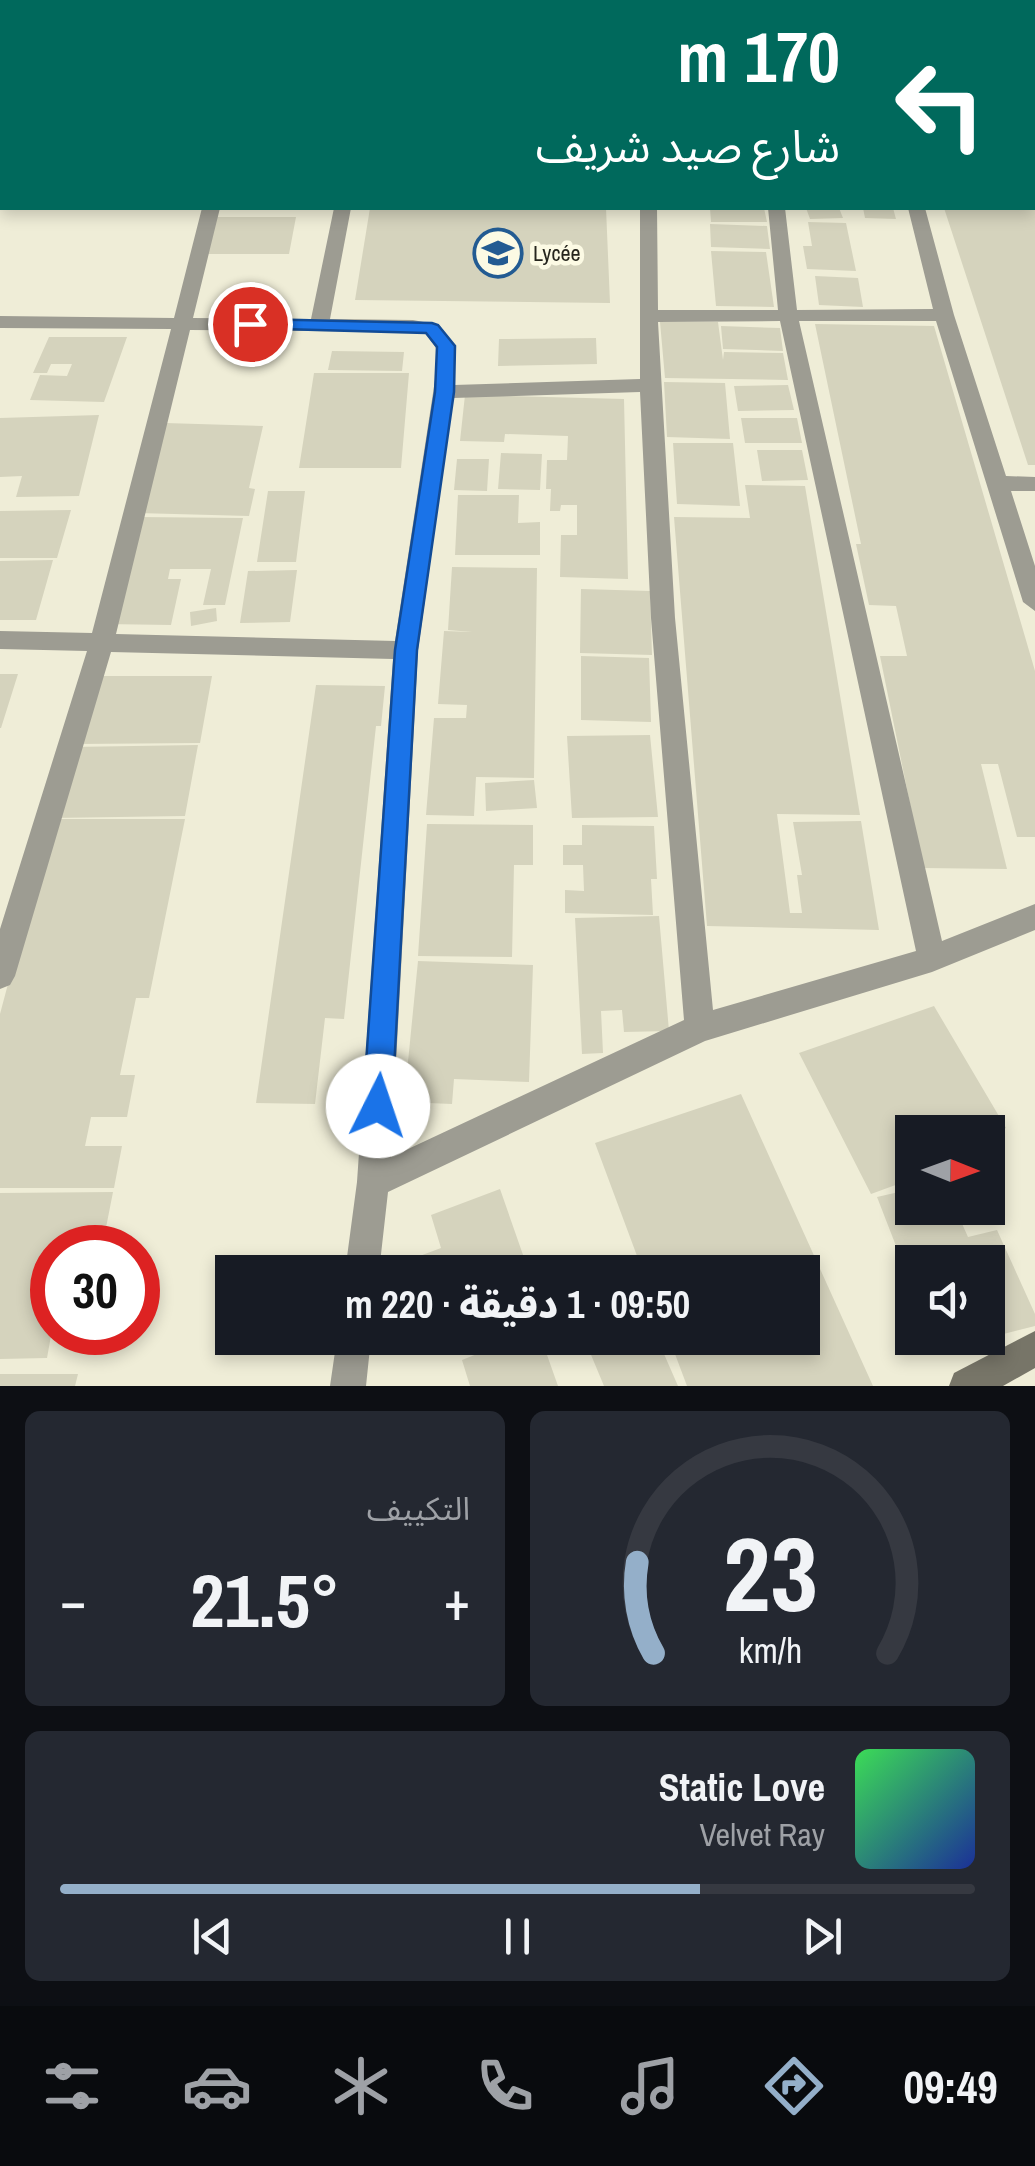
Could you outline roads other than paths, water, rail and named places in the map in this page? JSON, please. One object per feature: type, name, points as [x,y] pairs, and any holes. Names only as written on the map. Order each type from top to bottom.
[{"type":"main road","points":[[967,1386],[1035,1349]]},
{"type":"street","points":[[0,976],[102,641],[209,210]]},
{"type":"street","points":[[320,325],[342,210]]},
{"type":"street","points":[[648,210],[647,316],[664,651],[700,1028]]},
{"type":"street","points":[[776,210],[788,316],[932,958]]},
{"type":"street","points":[[918,210],[944,316],[1035,602]]},
{"type":"street","points":[[647,316],[944,316]]},
{"type":"street","points":[[0,322],[432,329],[446,346],[444,392],[406,650],[373,1182],[364,1255]]},
{"type":"street","points":[[444,392],[652,385]]},
{"type":"street","points":[[995,483],[1035,484]]},
{"type":"street","points":[[0,640],[406,650]]},
{"type":"street","points":[[373,1182],[700,1028],[932,958],[1035,917]]},
{"type":"street","points":[[348,1386],[352,1355]]},
{"type":"place","name":"Lycée","points":[[498,253]]}]
